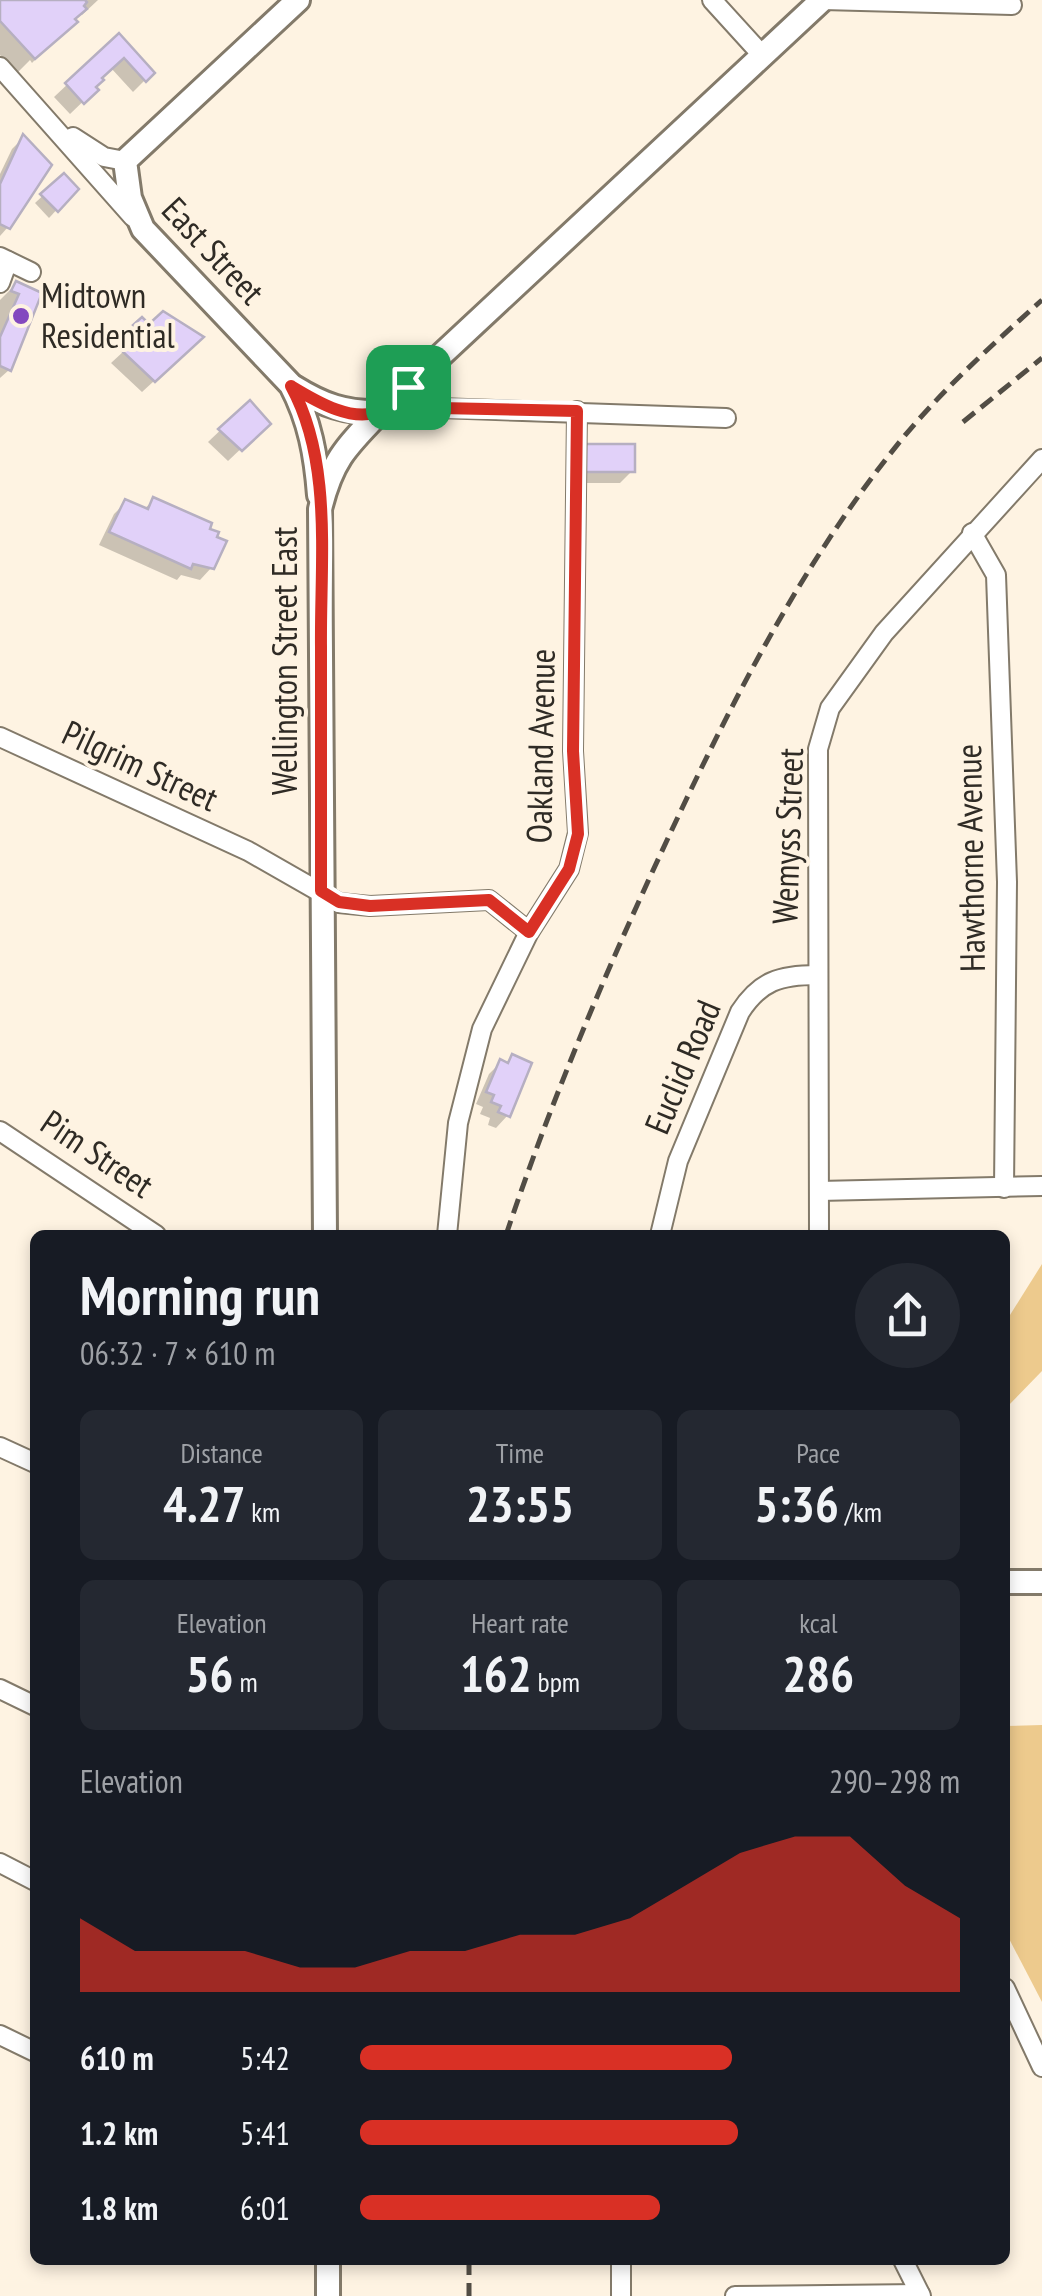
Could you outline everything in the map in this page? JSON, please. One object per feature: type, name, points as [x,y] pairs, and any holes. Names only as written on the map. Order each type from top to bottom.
[{"type":"main road","points":[[143,229],[130,198],[126,161],[298,0]]},
{"type":"main road","name":"Wellington Street East","points":[[325,1230],[320,509],[328,477],[343,449],[380,412],[823,0]]},
{"type":"main road","name":"East Street","points":[[143,229],[291,386],[302,406],[313,443],[320,509]]},
{"type":"main road","points":[[291,386],[334,408],[354,413],[380,412]]},
{"type":"main road","points":[[1010,1582],[1042,1582]]},
{"type":"main road","points":[[328,2265],[328,2296]]},
{"type":"street","points":[[712,0],[762,55]]},
{"type":"street","points":[[823,0],[1012,5]]},
{"type":"street","name":"East Street","points":[[0,67],[143,229]]},
{"type":"street","points":[[48,119],[95,152],[126,161]]},
{"type":"street","points":[[0,283],[4,260],[31,272]]},
{"type":"street","points":[[408,387],[423,404],[440,408],[726,418]]},
{"type":"street","name":"Oakland Avenue","points":[[447,1230],[458,1123],[482,1028],[529,932],[569,869],[578,834],[573,751],[577,411]]},
{"type":"street","name":"Wemyss Street","points":[[819,1230],[818,749],[830,708],[884,633],[1042,460]]},
{"type":"street","name":"Hawthorne Avenue","points":[[972,533],[996,575],[1006,882],[1004,1188]]},
{"type":"street","name":"Pilgrim Street","points":[[0,737],[248,851],[339,902],[370,906],[489,900],[529,932]]},
{"type":"street","name":"Euclid Road","points":[[661,1230],[678,1161],[740,1012],[753,992],[775,980],[817,975]]},
{"type":"street","name":"Pim Street","points":[[0,1131],[148,1230]]},
{"type":"street","points":[[819,1191],[1042,1186]]},
{"type":"street","points":[[0,1448],[30,1461]]},
{"type":"street","points":[[0,1689],[30,1704]]},
{"type":"street","points":[[0,1863],[30,1878]]},
{"type":"street","points":[[1010,1999],[1042,2067]]},
{"type":"street","points":[[0,2035],[30,2050]]},
{"type":"street","points":[[621,2265],[621,2296]]},
{"type":"street","points":[[734,2296],[920,2295],[906,2265]]},
{"type":"shaded area","points":[[1042,1264],[1042,1371],[1010,1404],[1010,1315]]},
{"type":"shaded area","points":[[1042,1725],[1042,2002],[1010,1941],[1010,1726]]},
{"type":"building","points":[[0,0],[85,0],[87,9],[75,19],[78,22],[35,59],[0,21]]},
{"type":"building","points":[[119,33],[155,73],[146,82],[124,58],[102,78],[96,87],[99,90],[84,104],[65,83]]},
{"type":"building","points":[[23,134],[52,165],[10,229],[0,224],[0,184]]},
{"type":"building","points":[[64,173],[79,189],[58,212],[40,194]]},
{"type":"building","name":"Midtown Residential","points":[[16,281],[42,293],[11,371],[0,366],[0,337],[19,294],[11,291]]},
{"type":"building","points":[[163,311],[204,337],[155,382],[121,350],[134,337],[131,335],[137,329],[133,325],[142,317],[149,324]]},
{"type":"building","points":[[250,400],[271,424],[242,451],[218,429]]},
{"type":"building","points":[[584,444],[635,444],[635,472],[585,472]]},
{"type":"building","points":[[153,497],[212,523],[210,529],[227,541],[214,569],[193,564],[191,569],[109,532],[125,499],[148,509]]},
{"type":"building","points":[[512,1054],[532,1063],[510,1117],[498,1112],[501,1106],[491,1102],[494,1095],[486,1092],[500,1059],[508,1063]]},
{"type":"railway","points":[[508,1230],[562,1083],[624,934],[694,784],[774,630],[834,532],[902,439],[952,384],[1042,300]]},
{"type":"railway","points":[[963,422],[1042,358]]},
{"type":"railway","points":[[469,2265],[469,2296]]},
{"type":"place","name":"Midtown Residential","points":[[21,316]]},
{"type":"route","points":[[291,386],[317,401],[354,413],[380,412],[408,387],[423,404],[440,408],[577,411],[573,751],[578,834],[569,869],[529,932],[489,900],[370,906],[339,902],[321,891],[320,509],[313,443],[302,406],[291,386]]}]
